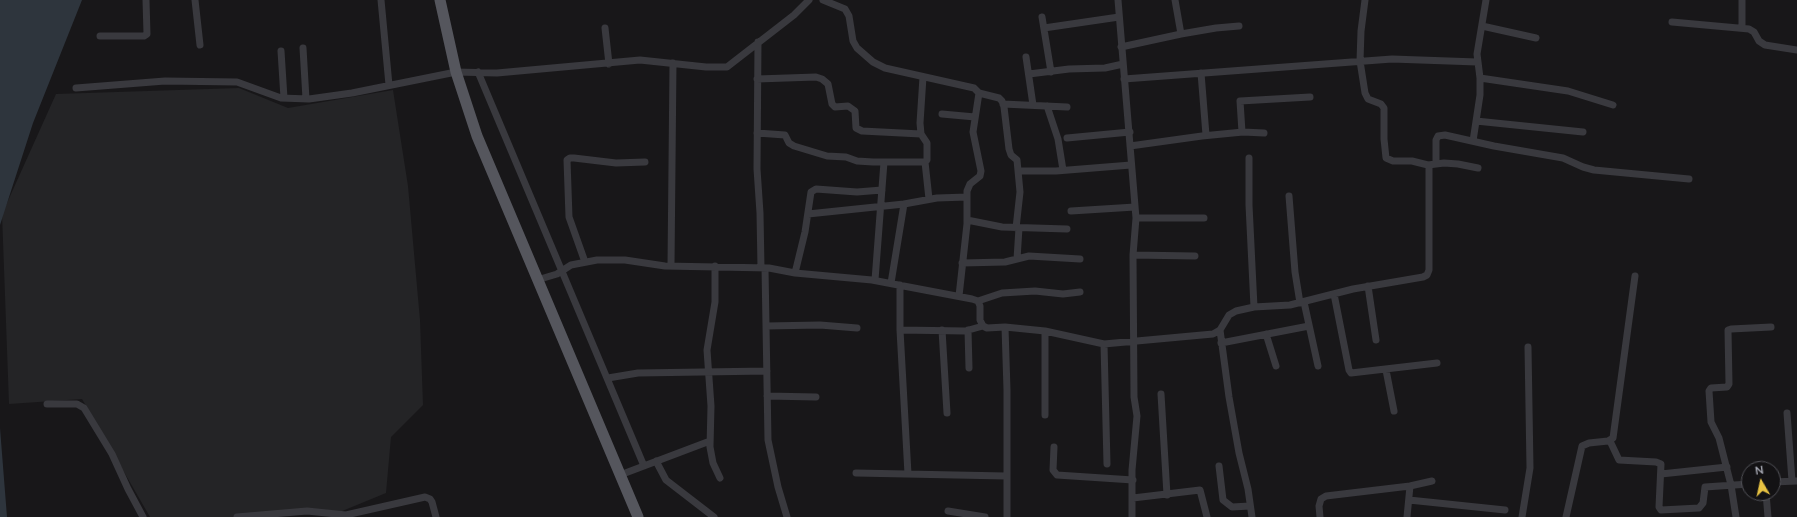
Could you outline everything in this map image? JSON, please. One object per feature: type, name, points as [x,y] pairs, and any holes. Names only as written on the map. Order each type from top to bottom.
[{"type":"main road","points":[[440,0],[456,72],[478,136],[537,280],[638,517]]},
{"type":"street","points":[[100,36],[144,36],[148,34],[146,0]]},
{"type":"street","points":[[195,0],[200,45]]},
{"type":"street","points":[[381,0],[389,85]]},
{"type":"street","points":[[76,88],[165,81],[237,82],[284,98],[306,99],[352,93],[456,72],[497,73],[640,60],[706,67],[727,67],[794,15],[809,0]]},
{"type":"street","points":[[823,0],[845,9],[849,16],[853,41],[857,48],[872,62],[885,68],[974,88],[979,92],[999,98],[1003,104],[1009,149],[1011,155],[1017,160],[1020,192],[1017,228],[1017,259]]},
{"type":"street","points":[[1118,0],[1122,64],[1130,132],[1131,165],[1136,218],[1133,255],[1134,397],[1137,416],[1132,517]]},
{"type":"street","points":[[1175,0],[1180,34]]},
{"type":"street","points":[[1365,0],[1361,31],[1360,61],[1365,93],[1368,99],[1381,104],[1384,108],[1384,140],[1386,158],[1428,165],[1458,164],[1478,168]]},
{"type":"street","points":[[1473,141],[1480,94],[1480,78],[1477,62],[1486,0]]},
{"type":"street","points":[[1742,0],[1742,28]]},
{"type":"street","points":[[1042,17],[1051,72]]},
{"type":"street","points":[[1044,28],[1119,17]]},
{"type":"street","points":[[1672,22],[1742,28],[1754,32],[1759,41],[1765,45],[1797,50]]},
{"type":"street","points":[[1121,47],[1180,34],[1239,26]]},
{"type":"street","points":[[1482,26],[1536,38]]},
{"type":"street","points":[[605,28],[608,64]]},
{"type":"street","points":[[758,42],[757,133],[766,326],[768,440],[778,486],[787,517]]},
{"type":"street","points":[[303,48],[306,99]]},
{"type":"street","points":[[282,51],[284,98]]},
{"type":"street","points":[[1026,57],[1033,105]]},
{"type":"street","points":[[1124,79],[1392,58],[1477,62]]},
{"type":"street","points":[[671,266],[673,63]]},
{"type":"street","points":[[1029,74],[1105,68],[1122,64]]},
{"type":"street","points":[[478,72],[644,466]]},
{"type":"street","points":[[1201,73],[1206,135]]},
{"type":"street","points":[[757,79],[816,77],[822,79],[828,84],[832,104],[834,106],[848,106],[855,111],[856,128],[862,131],[921,134]]},
{"type":"street","points":[[923,77],[920,106],[921,134],[927,143],[927,160],[925,162],[929,199]]},
{"type":"street","points":[[1480,78],[1568,91],[1613,105]]},
{"type":"street","points":[[959,296],[967,220],[967,197],[970,184],[980,176],[981,170],[973,132],[979,92]]},
{"type":"street","points":[[1242,132],[1240,101],[1310,97]]},
{"type":"street","points":[[1003,104],[1067,107]]},
{"type":"street","points":[[1047,106],[1058,139],[1063,170]]},
{"type":"street","points":[[942,114],[975,117]]},
{"type":"street","points":[[1476,121],[1583,132]]},
{"type":"street","points":[[1067,138],[1130,132]]},
{"type":"street","points":[[1130,146],[1206,135],[1242,132],[1264,133]]},
{"type":"street","points":[[757,133],[785,136],[789,143],[794,146],[818,154],[846,157],[857,161],[925,162]]},
{"type":"street","points":[[1436,164],[1436,140],[1438,136],[1445,135],[1563,158],[1594,170],[1689,178]]},
{"type":"street","points":[[585,262],[568,217],[567,160],[574,158],[616,163],[645,162]]},
{"type":"street","points":[[1249,158],[1249,205],[1254,307]]},
{"type":"street","points":[[875,280],[884,162]]},
{"type":"street","points":[[1018,171],[1063,170],[1131,165]]},
{"type":"street","points":[[900,330],[968,330],[983,326],[987,328],[1005,327],[1045,331],[1104,344],[1213,334],[1220,330],[1229,315],[1236,311],[1254,307],[1290,305],[1368,286],[1423,277],[1427,275],[1429,270],[1428,165]]},
{"type":"street","points":[[795,273],[808,214],[811,192],[813,190],[826,189],[857,192],[882,190]]},
{"type":"street","points":[[808,214],[904,204],[948,196],[967,197]]},
{"type":"street","points":[[1289,196],[1296,272],[1318,366]]},
{"type":"street","points":[[891,283],[904,204]]},
{"type":"street","points":[[1071,211],[1135,207]]},
{"type":"street","points":[[1136,218],[1204,218]]},
{"type":"street","points":[[967,220],[1002,227],[1067,229]]},
{"type":"street","points":[[1133,255],[1195,256]]},
{"type":"street","points":[[962,263],[1005,262],[1029,256],[1080,259]]},
{"type":"street","points":[[537,280],[562,271],[571,265],[597,260],[626,260],[671,266],[763,268],[795,273],[875,280],[978,301],[1002,293],[1035,291],[1063,294],[1080,292]]},
{"type":"street","points":[[715,266],[715,302],[708,340],[708,371],[710,441],[713,463],[720,478]]},
{"type":"street","points":[[1610,441],[1613,438],[1635,276]]},
{"type":"street","points":[[900,285],[900,330],[908,474]]},
{"type":"street","points":[[1368,286],[1376,340]]},
{"type":"street","points":[[1334,294],[1349,370],[1352,373],[1355,374],[1437,363]]},
{"type":"street","points":[[978,301],[980,306],[980,320],[983,326]]},
{"type":"street","points":[[766,326],[820,325],[857,328]]},
{"type":"street","points":[[1221,343],[1309,326]]},
{"type":"street","points":[[1005,327],[1007,390],[1007,517]]},
{"type":"street","points":[[1736,517],[1727,467],[1719,436],[1711,420],[1709,390],[1711,388],[1727,386],[1729,384],[1728,330],[1731,328],[1771,327]]},
{"type":"street","points":[[942,330],[947,413]]},
{"type":"street","points":[[968,330],[969,368]]},
{"type":"street","points":[[1220,330],[1230,404],[1239,453],[1246,474],[1252,517]]},
{"type":"street","points":[[1045,331],[1045,415]]},
{"type":"street","points":[[1266,334],[1276,366]]},
{"type":"street","points":[[1104,344],[1107,464]]},
{"type":"street","points":[[1522,517],[1530,468],[1528,347]]},
{"type":"street","points":[[608,378],[638,373],[767,370]]},
{"type":"street","points":[[1386,370],[1394,411]]},
{"type":"street","points":[[1161,394],[1166,495]]},
{"type":"street","points":[[767,396],[816,397]]},
{"type":"street","points":[[47,404],[77,404],[84,408],[112,454],[143,517]]},
{"type":"street","points":[[1781,482],[1795,481],[1787,413]]},
{"type":"street","points":[[620,475],[710,441]]},
{"type":"street","points":[[1610,441],[1619,460],[1656,462],[1661,464],[1659,507],[1661,510],[1699,508],[1703,504],[1705,487],[1741,484]]},
{"type":"street","points":[[1566,517],[1582,446],[1589,443],[1610,441]]},
{"type":"street","points":[[1054,447],[1053,470],[1057,475],[1133,480]]},
{"type":"street","points":[[656,461],[666,480],[714,517]]},
{"type":"street","points":[[1218,466],[1223,500],[1232,507],[1250,506]]},
{"type":"street","points":[[1661,474],[1727,467]]},
{"type":"street","points":[[856,473],[1006,476]]},
{"type":"street","points":[[1320,517],[1319,506],[1322,499],[1326,496],[1410,486],[1432,481]]},
{"type":"street","points":[[1407,517],[1410,486]]},
{"type":"street","points":[[1133,498],[1200,490],[1207,517]]},
{"type":"street","points":[[237,517],[307,511],[346,515],[425,498],[430,499],[432,502],[436,517]]},
{"type":"street","points":[[1409,500],[1505,510]]},
{"type":"street","points":[[1767,501],[1768,517]]},
{"type":"street","points":[[948,511],[985,517]]},
{"type":"shaded area","points":[[0,0],[82,0],[33,123],[0,225]]},
{"type":"shaded area","points":[[239,88],[288,108],[393,90],[408,186],[420,320],[423,405],[391,437],[386,493],[335,514],[249,515],[237,517],[150,517],[82,399],[9,404],[2,214],[56,94]]},
{"type":"shaded area","points":[[0,428],[7,517],[0,517]]}]
